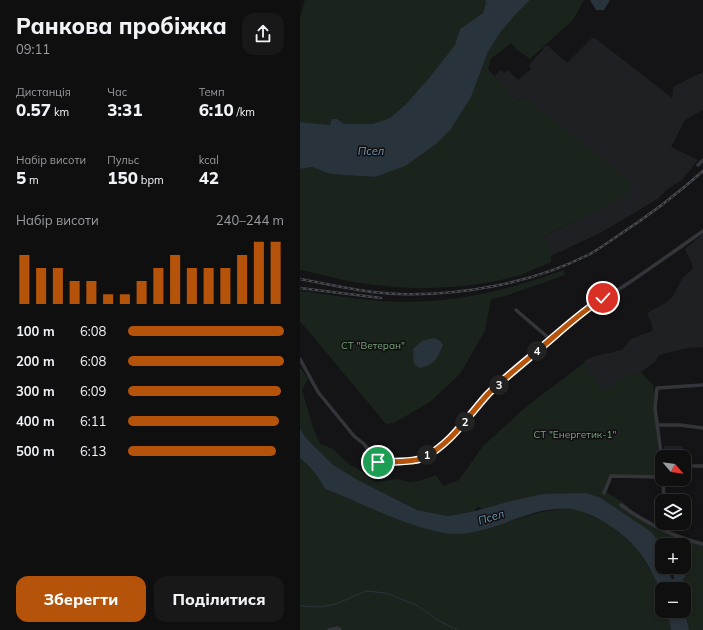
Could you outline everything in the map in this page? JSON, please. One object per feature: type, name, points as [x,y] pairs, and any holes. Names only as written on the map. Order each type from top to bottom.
[{"type":"street","points":[[698,165],[703,160]]},
{"type":"street","points":[[300,359],[318,392],[354,436],[364,444],[378,462],[421,459],[430,454],[453,435],[489,394],[590,306],[629,283],[703,231]]},
{"type":"street","points":[[516,310],[551,340]]},
{"type":"street","points":[[660,450],[656,408],[657,388],[703,384]]},
{"type":"street","points":[[657,425],[680,424],[703,428]]},
{"type":"street","points":[[691,466],[703,466]]},
{"type":"street","points":[[604,493],[611,476],[655,478]]},
{"type":"street","points":[[621,506],[655,525]]},
{"type":"street","points":[[665,530],[676,536],[703,544]]},
{"type":"street","points":[[329,630],[338,628],[340,630]]},
{"type":"shaded area","points":[[592,38],[595,38],[672,98],[673,87],[703,72],[703,110],[685,120],[671,147],[698,160],[682,180],[666,190],[659,198],[602,232],[551,256],[544,236],[589,215],[632,183],[523,96],[519,101],[509,94],[509,89],[494,76],[501,70],[504,73],[508,70],[518,80],[531,69],[529,65],[547,45],[567,63]]},
{"type":"shaded area","points":[[703,234],[703,347],[688,348],[659,355],[655,362],[637,375],[631,373],[604,391],[584,363],[586,360],[595,356],[622,350],[631,339],[652,331],[653,328],[647,313],[667,302],[673,296],[683,277],[693,269],[685,249]]},
{"type":"shaded area","points":[[664,446],[683,446],[683,450],[664,450]]},
{"type":"green space","points":[[305,0],[485,0],[486,3],[483,13],[460,29],[456,45],[429,78],[407,103],[390,118],[372,124],[330,125],[300,122],[300,17]]},
{"type":"green space","points":[[530,0],[584,0],[573,20],[530,59],[516,49],[511,43],[491,59],[488,69],[509,89],[509,94],[519,101],[523,96],[632,183],[626,195],[589,215],[544,236],[551,256],[551,262],[520,275],[501,280],[481,284],[440,288],[399,287],[352,282],[300,270],[300,169],[312,167],[330,174],[375,177],[471,97],[488,52],[499,34]]},
{"type":"green space","name":"СТ \"Ветеран\"","points":[[564,270],[565,275],[505,296],[491,299],[485,331],[460,374],[430,402],[394,423],[386,424],[300,321],[300,291],[377,301],[403,302],[444,300],[485,293],[525,283]]},
{"type":"green space","name":"СТ \"Енергетик-1\"","points":[[584,363],[604,391],[631,373],[637,375],[641,372],[653,385],[655,396],[654,411],[658,450],[655,450],[655,476],[610,476],[603,490],[624,503],[635,513],[655,524],[655,530],[667,530],[690,538],[655,538],[650,532],[601,498],[507,502],[482,509],[480,507],[476,508],[475,511],[448,516],[417,510],[356,479],[332,464],[305,437],[300,428],[300,367],[308,379],[302,390],[313,427],[320,444],[333,449],[350,465],[376,482],[397,479],[409,482],[419,481],[436,475],[443,486],[459,480],[483,446],[527,406]]},
{"type":"green space","points":[[300,458],[314,472],[325,489],[370,507],[477,531],[541,512],[560,509],[579,510],[610,525],[636,547],[657,582],[655,582],[655,618],[668,618],[671,630],[300,630]]},
{"type":"green space","name":"СТ \"Енергетик-1\"","points":[[691,538],[703,542],[703,630],[689,630],[686,618],[691,618],[691,582],[682,582],[686,575],[685,574],[691,574]]},
{"type":"water","name":"Псел","points":[[485,0],[530,0],[499,34],[488,52],[471,97],[450,130],[436,144],[405,166],[375,177],[330,174],[312,167],[300,169],[300,122],[330,125],[332,119],[337,119],[344,124],[372,124],[390,118],[407,103],[455,45],[460,29],[483,13],[486,3]]},
{"type":"water","points":[[590,0],[610,0],[604,10],[596,10]]},
{"type":"water","points":[[434,338],[440,341],[443,345],[441,350],[432,363],[420,368],[414,364],[413,349],[422,341]]},
{"type":"water","name":"Псел","points":[[300,428],[305,437],[332,464],[356,479],[417,510],[448,516],[475,511],[543,494],[586,493],[601,498],[651,532],[656,538],[655,574],[670,574],[672,579],[674,579],[673,574],[686,575],[682,582],[657,582],[647,563],[630,541],[602,521],[575,510],[555,509],[541,511],[486,529],[464,534],[451,534],[435,531],[407,523],[325,489],[314,472],[300,458]]},
{"type":"water","points":[[668,618],[686,618],[689,630],[671,630]]},
{"type":"waterway","points":[[300,606],[320,607],[336,604],[366,591],[386,593],[418,606],[436,619],[457,630]]},
{"type":"railway","points":[[300,279],[362,290],[399,294],[447,293],[496,286],[520,280],[567,265],[595,251],[661,206],[703,171]]},
{"type":"railway","points":[[300,288],[381,298]]},
{"type":"route","points":[[378,462],[421,459],[430,454],[449,439],[489,394],[514,371],[576,317],[603,298]]}]
